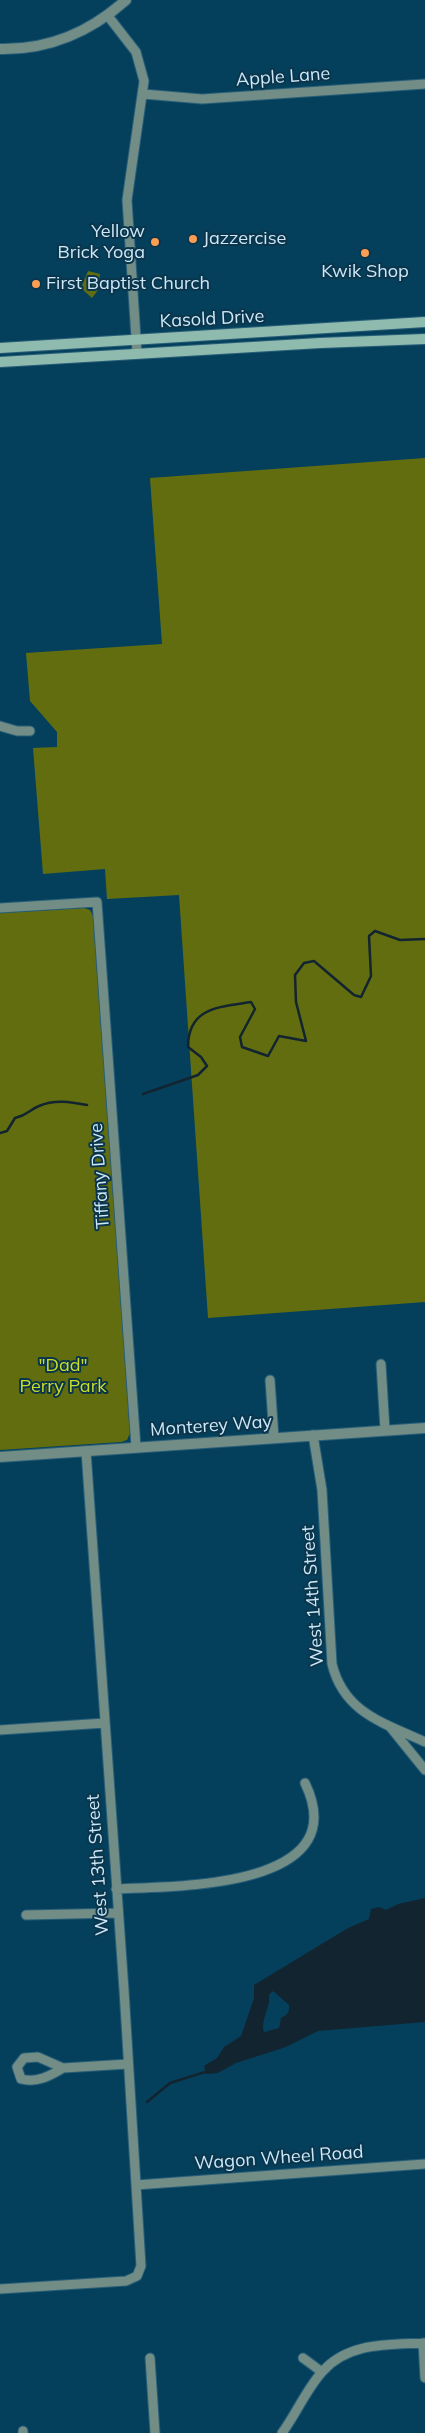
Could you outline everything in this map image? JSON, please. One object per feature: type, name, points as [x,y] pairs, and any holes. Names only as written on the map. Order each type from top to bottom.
[{"type":"main road","name":"Kasold Drive","points":[[0,348],[425,322]]},
{"type":"main road","name":"Kasold Drive","points":[[0,362],[137,353],[425,339]]},
{"type":"street","points":[[0,49],[33,48],[62,41],[79,34],[108,16],[126,0]]},
{"type":"street","points":[[108,16],[138,57],[144,81],[130,163],[127,200],[137,353]]},
{"type":"street","name":"Apple Lane","points":[[142,94],[202,99],[425,84]]},
{"type":"street","points":[[0,726],[17,731],[30,731]]},
{"type":"street","name":"Tiffany Drive","points":[[0,908],[98,902],[136,1447]]},
{"type":"street","points":[[381,1364],[385,1430]]},
{"type":"street","points":[[270,1380],[274,1438]]},
{"type":"street","name":"Monterey Way","points":[[0,1456],[425,1428]]},
{"type":"street","name":"West 14th Street","points":[[313,1435],[322,1490],[334,1672],[337,1682],[350,1701],[391,1728],[425,1742]]},
{"type":"street","name":"West 13th Street","points":[[0,2290],[126,2282],[137,2276],[141,2258],[86,1451]]},
{"type":"street","points":[[0,1730],[105,1723]]},
{"type":"street","name":"West 14th Street","points":[[391,1728],[425,1770]]},
{"type":"street","points":[[116,1889],[228,1881],[276,1867],[300,1849],[310,1831],[313,1822],[314,1804],[305,1783]]},
{"type":"street","points":[[26,1915],[118,1913]]},
{"type":"street","points":[[63,2068],[47,2077],[27,2080],[21,2079],[17,2067],[24,2058],[31,2056],[63,2068],[128,2064]]},
{"type":"street","name":"Wagon Wheel Road","points":[[136,2185],[425,2164]]},
{"type":"street","points":[[282,2433],[322,2372],[344,2354],[362,2348],[424,2343],[425,2378]]},
{"type":"street","points":[[150,2358],[155,2433]]},
{"type":"street","points":[[303,2358],[322,2372]]},
{"type":"green space","points":[[88,271],[100,274],[98,290],[92,298],[81,288]]},
{"type":"green space","points":[[425,458],[425,1302],[208,1318],[179,895],[107,899],[105,869],[43,874],[33,748],[57,747],[57,732],[30,701],[26,653],[162,644],[150,478]]},
{"type":"green space","name":"\"Dad\" Perry Park","points":[[84,908],[90,910],[94,918],[130,1433],[127,1440],[121,1442],[0,1450],[0,913]]},
{"type":"water","points":[[425,1898],[425,2022],[318,2031],[286,2047],[236,2063],[218,2073],[206,2074],[204,2066],[217,2058],[224,2047],[241,2036],[254,1998],[254,1985],[348,1928],[369,1919],[371,1909],[379,1907],[386,1910],[398,1904]],"holes":[[[273,1991],[289,2005],[288,2013],[281,2018],[279,2028],[264,2032],[263,2023],[269,1995]]]},
{"type":"waterway","points":[[143,1094],[198,1075],[207,1066],[201,1057],[188,1047],[189,1034],[193,1024],[208,1011],[251,1002],[255,1009],[240,1037],[242,1047],[268,1056],[279,1036],[306,1041],[296,1002],[295,975],[304,963],[314,961],[354,995],[361,997],[371,976],[369,936],[375,931],[400,940],[425,939]]},
{"type":"waterway","points":[[0,1133],[7,1131],[15,1118],[51,1102],[87,1105]]},
{"type":"waterway","points":[[147,2102],[170,2083],[205,2072]]},
{"type":"place","name":"Jazzercise","points":[[193,239]]},
{"type":"place","name":"Yellow Brick Yoga","points":[[155,242]]},
{"type":"place","name":"Kwik Shop","points":[[365,253]]},
{"type":"place","name":"First Baptist Church","points":[[36,284]]}]
